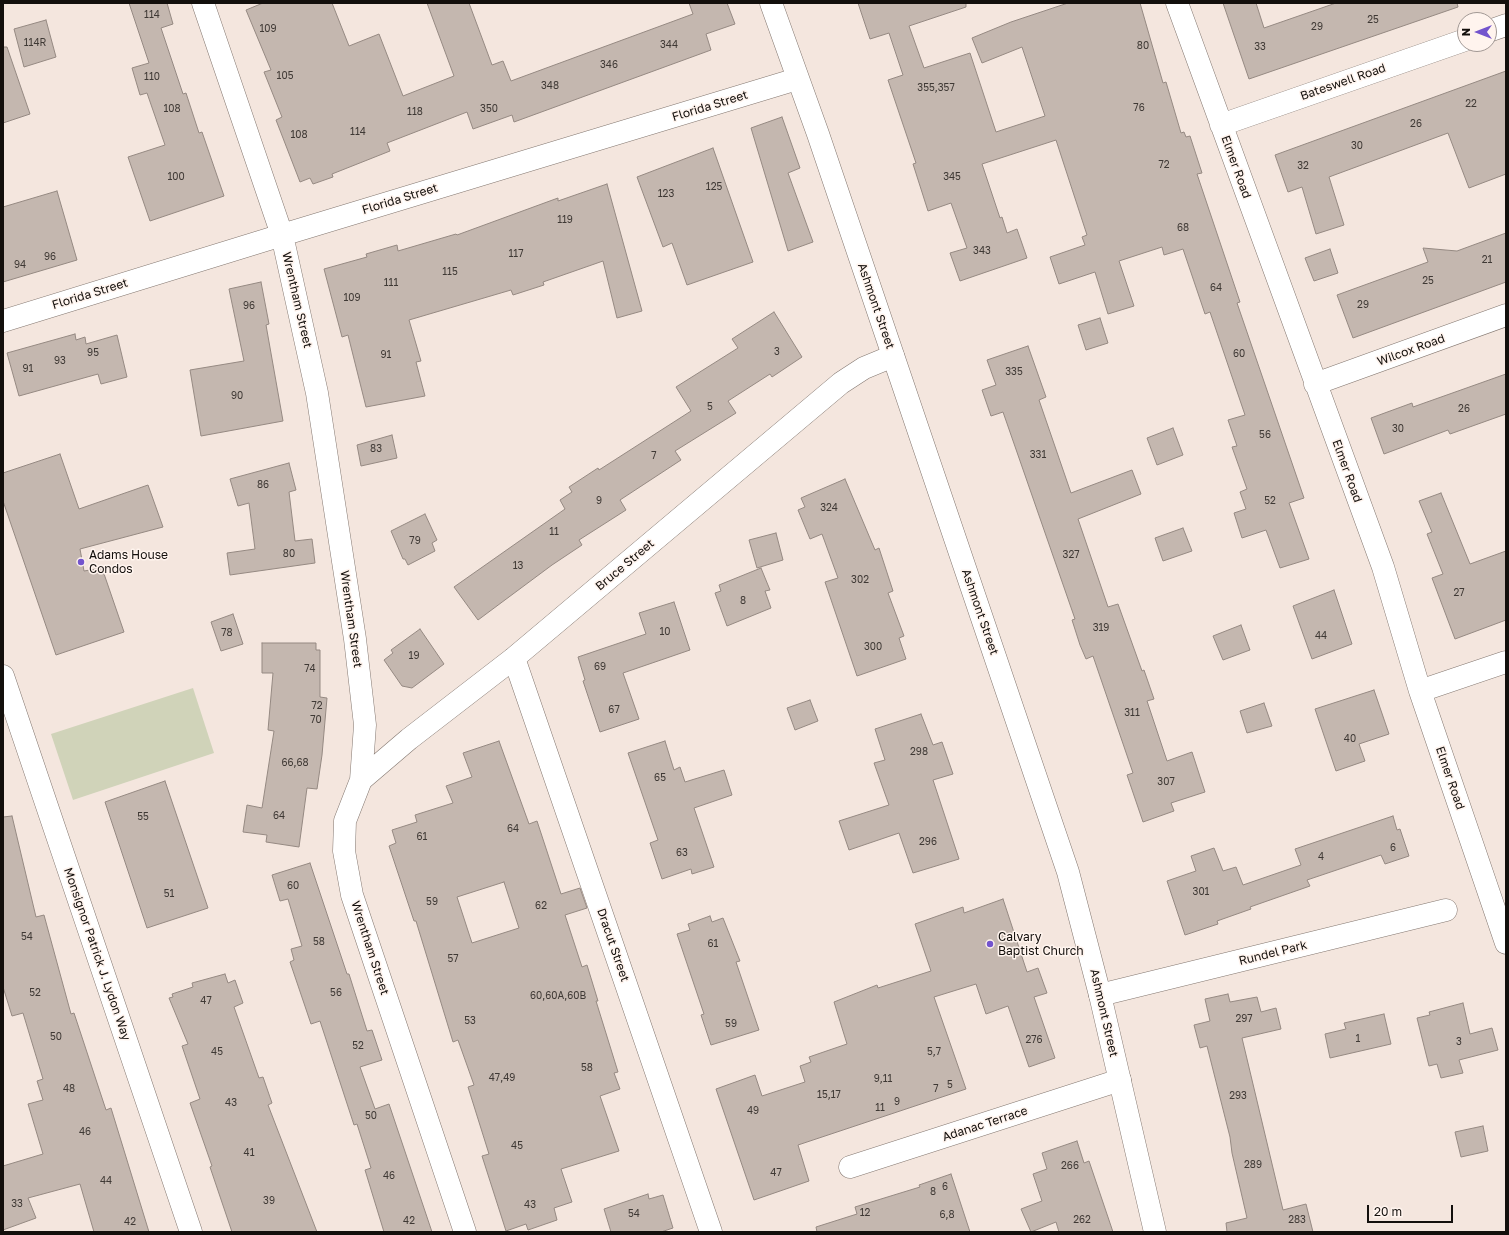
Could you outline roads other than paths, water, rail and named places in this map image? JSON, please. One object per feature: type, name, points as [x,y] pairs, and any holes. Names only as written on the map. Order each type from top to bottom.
[{"type":"street","name":"Wrentham Street","points":[[203,3],[282,235],[317,393],[355,639],[365,725],[360,780],[345,821],[344,851],[352,894],[465,1232]]},
{"type":"street","name":"Ashmont Street","points":[[771,3],[893,356],[1068,872],[1100,995],[1155,1232]]},
{"type":"street","name":"Elmer Road","points":[[1177,3],[1383,567],[1420,691],[1506,943]]},
{"type":"street","name":"Bateswell Road","points":[[1221,125],[1457,43]]},
{"type":"street","name":"Florida Street","points":[[3,321],[798,79]]},
{"type":"street","name":"Wilcox Road","points":[[1315,384],[1506,315]]},
{"type":"street","name":"Bruce Street","points":[[360,780],[409,739],[514,658],[841,383],[864,368],[893,356]]},
{"type":"street","name":"Dracut Street","points":[[514,658],[711,1232]]},
{"type":"street","points":[[1420,691],[1506,662]]},
{"type":"street","name":"Monsignor Patrick J. Lydon Way","points":[[3,676],[191,1232]]},
{"type":"street","name":"Rundel Park","points":[[1100,995],[1446,910]]},
{"type":"street","name":"Adanac Terrace","points":[[850,1167],[1120,1080]]},
{"type":"place","name":"Adams House Condos","points":[[81,562]]},
{"type":"place","name":"Calvary Baptist Church","points":[[990,944]]}]
